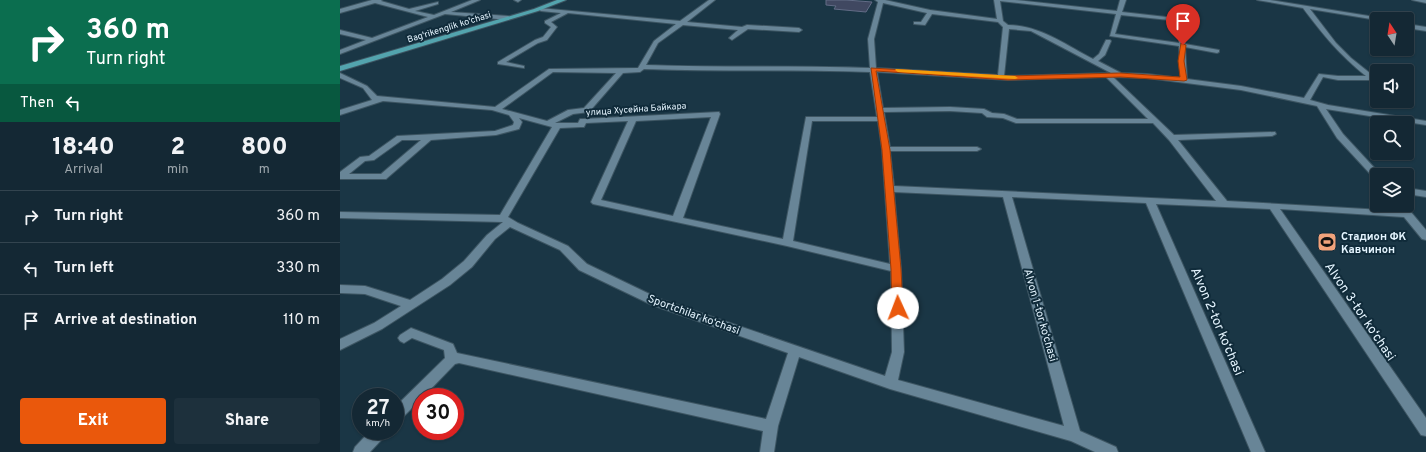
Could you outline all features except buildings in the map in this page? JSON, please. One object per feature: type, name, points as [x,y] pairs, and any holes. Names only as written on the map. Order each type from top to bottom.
[{"type":"main road","name":"Bag'rikenglik ko'chasi","points":[[340,68],[541,9],[563,0]]},
{"type":"street","points":[[340,52],[476,0]]},
{"type":"street","points":[[497,109],[551,70],[640,70],[656,42],[712,0]]},
{"type":"street","points":[[890,383],[898,352],[896,269],[886,150],[873,69],[871,39],[879,0],[930,12],[1000,21]]},
{"type":"street","points":[[997,0],[1000,21],[1006,27],[1019,27],[1033,30],[1120,75]]},
{"type":"street","points":[[1001,0],[1182,20],[1183,45],[1181,61],[1184,80]]},
{"type":"street","points":[[1123,0],[1112,35],[1217,51]]},
{"type":"street","points":[[1260,0],[1287,2],[1305,7],[1370,18]]},
{"type":"street","points":[[1415,0],[1426,1]]},
{"type":"street","points":[[340,11],[377,1],[406,9]]},
{"type":"street","points":[[433,16],[408,11],[436,3]]},
{"type":"street","points":[[1305,7],[1334,44],[1349,59],[1373,78],[1338,78],[1321,75],[1306,101]]},
{"type":"street","points":[[541,9],[742,29]]},
{"type":"street","points":[[522,67],[500,63],[537,41],[543,41],[546,39],[554,27],[547,22],[566,12]]},
{"type":"street","points":[[916,23],[923,24],[930,12]]},
{"type":"street","points":[[441,13],[508,18]]},
{"type":"street","points":[[732,38],[742,29],[747,27],[799,30]]},
{"type":"street","points":[[1001,77],[1006,27]]},
{"type":"street","points":[[1414,27],[1426,29]]},
{"type":"street","points":[[340,32],[373,40]]},
{"type":"street","points":[[1094,61],[1102,55],[1108,41]]},
{"type":"street","points":[[642,67],[703,69],[873,69],[1001,77],[1120,75],[1184,80],[1241,88],[1306,101],[1320,106],[1426,123]]},
{"type":"street","points":[[548,124],[571,112],[586,110],[622,71]]},
{"type":"street","points":[[340,75],[365,87],[375,98],[381,99]]},
{"type":"street","points":[[1107,75],[1172,138],[1224,204]]},
{"type":"street","points":[[340,113],[381,99]]},
{"type":"street","name":"улица Хусейна Байкара","points":[[381,99],[497,109],[557,126],[581,125],[583,121],[716,114],[677,220]]},
{"type":"street","points":[[1320,106],[1340,136],[1370,168]]},
{"type":"street","points":[[787,243],[809,119],[950,108],[984,111],[990,115],[1004,116],[1016,121],[1155,121]]},
{"type":"street","points":[[341,176],[363,159],[371,158],[400,138],[469,136],[509,130],[516,127],[518,122],[512,114]]},
{"type":"street","points":[[633,118],[596,202],[787,243],[896,269]]},
{"type":"street","points":[[340,344],[378,326],[412,305],[446,282],[468,264],[506,220],[557,126]]},
{"type":"street","points":[[1172,138],[1272,134]]},
{"type":"street","points":[[341,176],[382,177],[429,138]]},
{"type":"street","points":[[886,150],[977,149]]},
{"type":"street","points":[[889,189],[1273,206],[1406,214],[1426,237]]},
{"type":"street","points":[[1414,192],[1426,194]]},
{"type":"street","name":"Alvon 1-tor ko‘chasi","points":[[1007,195],[1074,436]]},
{"type":"street","name":"Alvon 2-tor ko‘chasi","points":[[1150,201],[1258,452]]},
{"type":"street","name":"Alvon 3-tor ko‘chasi","points":[[1273,206],[1426,430]]},
{"type":"street","name":"Sportchilar ko‘chasi","points":[[340,215],[506,220],[564,248],[583,267],[656,302],[890,383],[1074,436],[1111,452]]},
{"type":"street","points":[[340,289],[365,290],[412,305]]},
{"type":"street","points":[[404,338],[411,333],[449,347],[451,351],[451,360]]},
{"type":"street","points":[[767,452],[771,426],[795,349]]},
{"type":"street","points":[[404,407],[451,360],[459,358],[771,426]]},
{"type":"street","points":[[360,452],[371,440]]},
{"type":"slow traffic","points":[[898,70],[1015,78]]},
{"type":"place","name":"Стадион ФК Кавчинон","points":[[1327,242]]},
{"type":"route","points":[[898,308],[886,150],[873,69],[1008,78],[1120,75],[1184,80],[1181,61],[1183,45]]}]
